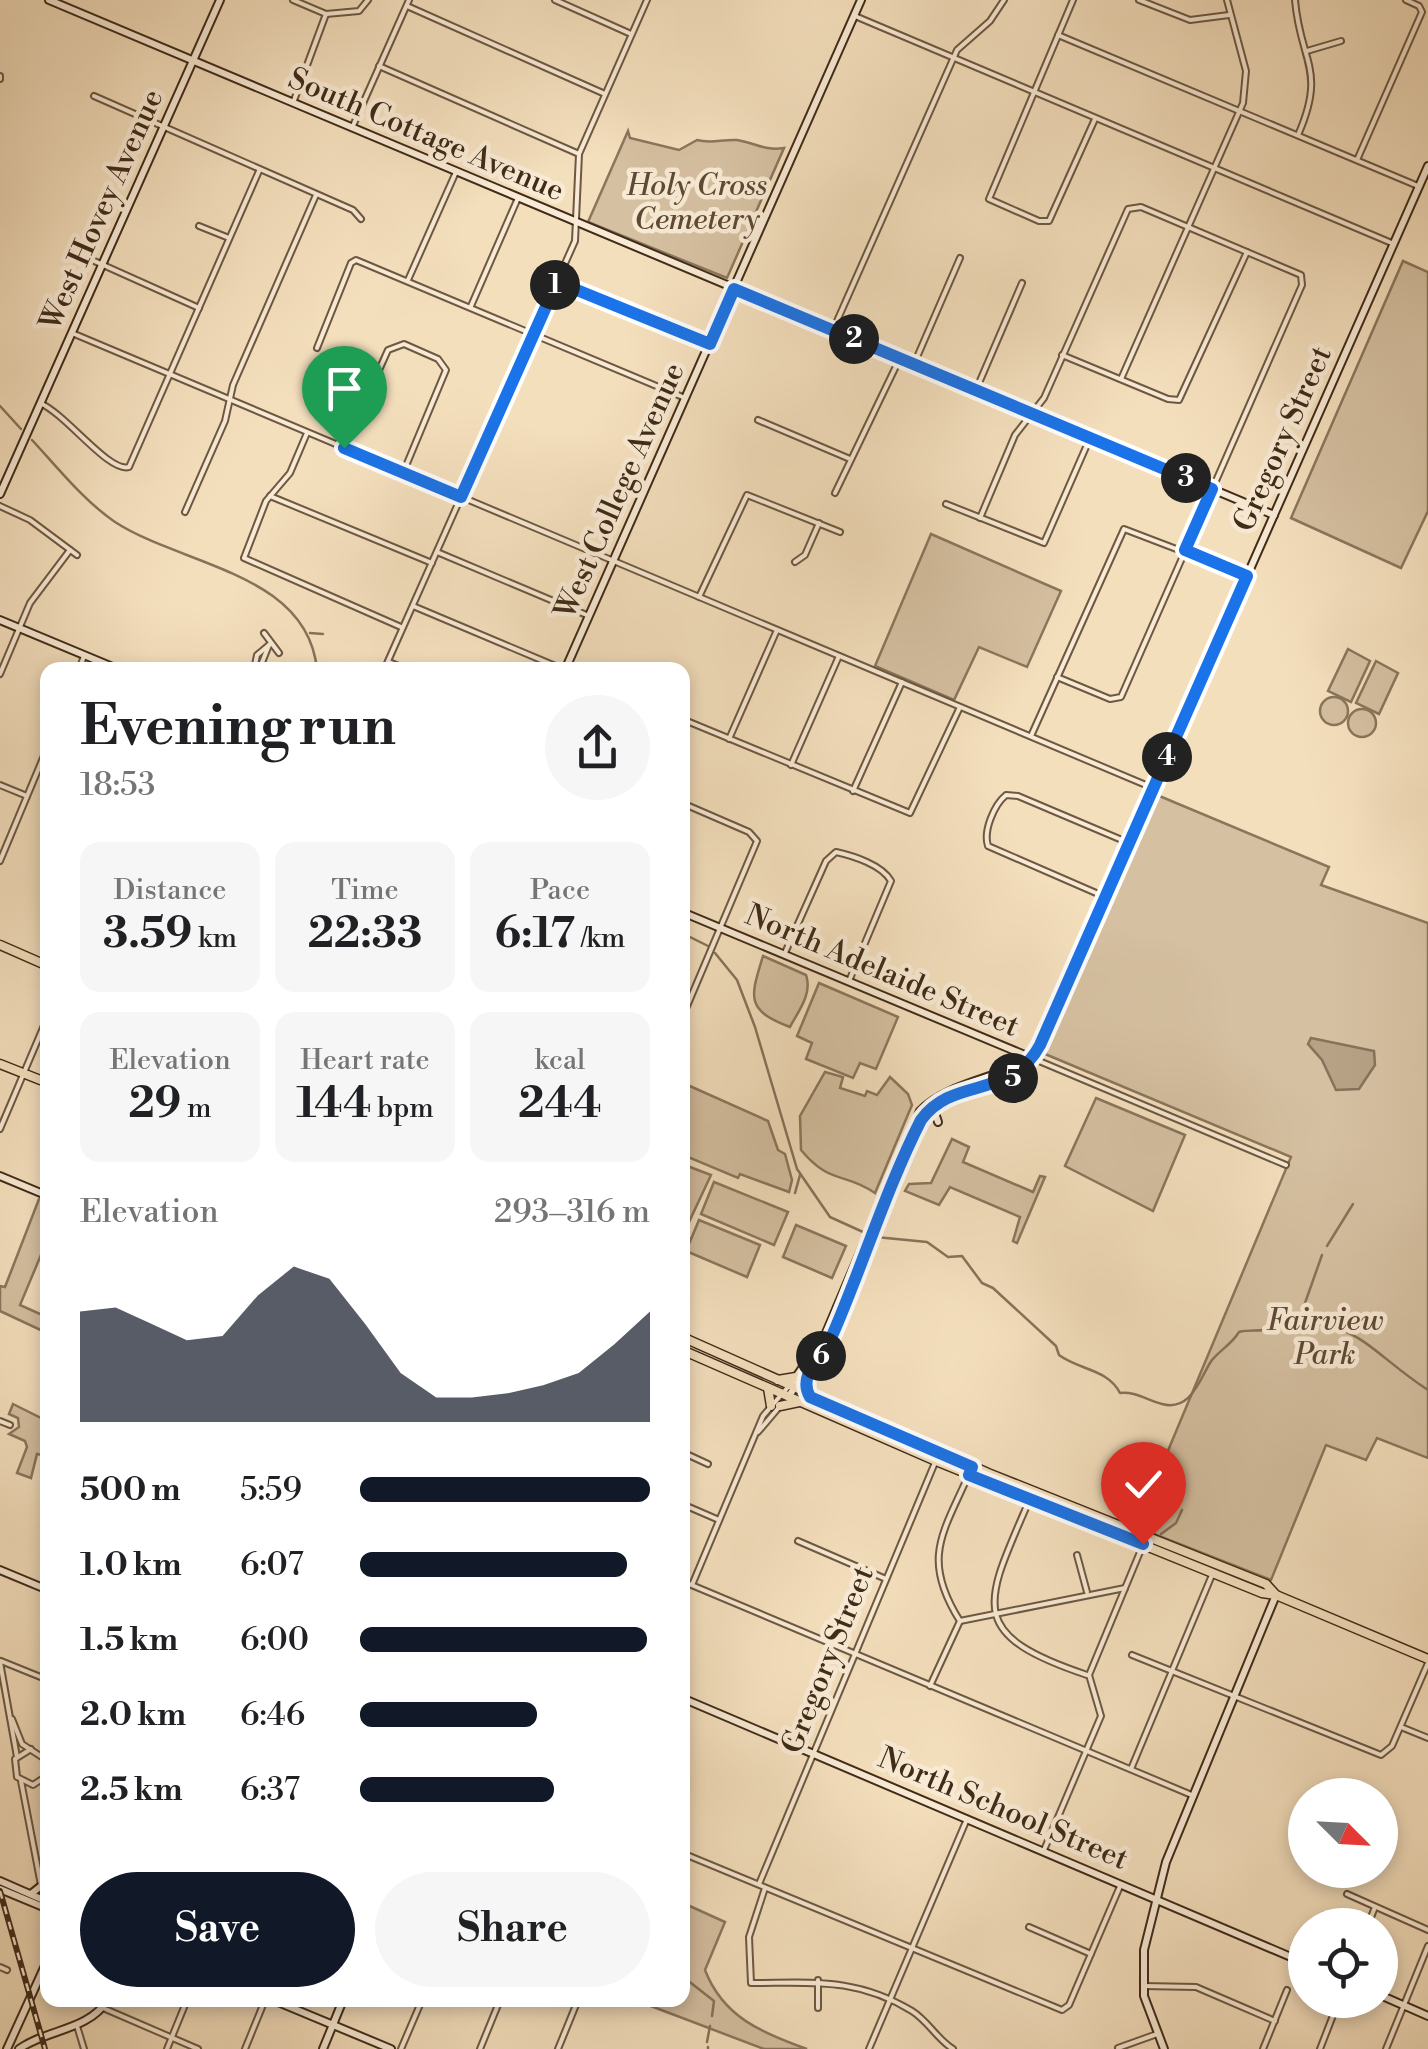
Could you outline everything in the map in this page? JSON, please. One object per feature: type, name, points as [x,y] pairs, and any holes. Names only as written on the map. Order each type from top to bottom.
[{"type":"main road","name":"South Cottage Avenue","points":[[48,0],[1274,515]]},
{"type":"main road","name":"West Hovey Avenue","points":[[0,494],[220,0]]},
{"type":"main road","name":"West College Avenue","points":[[569,662],[862,0]]},
{"type":"main road","name":"Gregory Street","points":[[1032,1058],[1428,166]]},
{"type":"main road","points":[[0,620],[101,662]]},
{"type":"main road","name":"North Adelaide Street","points":[[690,915],[1032,1058]]},
{"type":"main road","points":[[0,945],[40,962]]},
{"type":"main road","points":[[1012,1050],[1016,1064],[1012,1071]]},
{"type":"main road","points":[[690,1353],[771,1384],[801,1377],[826,1333],[920,1110],[945,1092],[1012,1071],[1032,1058]]},
{"type":"main road","points":[[788,1392],[830,1338],[918,1126],[946,1098],[1014,1078],[1032,1058]]},
{"type":"main road","points":[[0,1064],[40,1080]]},
{"type":"main road","points":[[933,1107],[938,1122]]},
{"type":"main road","points":[[0,1176],[40,1193]]},
{"type":"main road","points":[[690,1341],[788,1392],[810,1397],[937,1457]]},
{"type":"main road","points":[[801,1377],[810,1397]]},
{"type":"main road","points":[[771,1384],[776,1406],[798,1402]]},
{"type":"main road","points":[[788,1392],[798,1402],[1213,1573],[1276,1594],[1428,1661]]},
{"type":"main road","points":[[1032,1496],[1252,1578],[1276,1594]]},
{"type":"main road","points":[[0,1570],[40,1587]]},
{"type":"main road","points":[[1164,2049],[1143,1986],[1144,1950],[1166,1862],[1276,1594]]},
{"type":"main road","name":"North School Street","points":[[690,1701],[1288,1955]]},
{"type":"main road","points":[[0,1881],[40,1899]]},
{"type":"main road","points":[[30,1894],[40,1888]]},
{"type":"main road","points":[[0,1889],[40,1901]]},
{"type":"main road","points":[[7,2049],[40,1977]]},
{"type":"main road","points":[[1398,2002],[1428,2016]]},
{"type":"main road","points":[[20,2049],[36,2038],[77,2026],[101,2007]]},
{"type":"main road","points":[[287,2007],[391,2049]]},
{"type":"main road","points":[[323,2049],[340,2007]]},
{"type":"street","points":[[293,0],[326,14],[359,11],[368,0]]},
{"type":"street","points":[[555,0],[632,34]]},
{"type":"street","points":[[388,662],[557,282],[579,223],[575,178],[579,154],[646,0]]},
{"type":"street","points":[[834,330],[953,59],[962,42],[990,22],[1004,0]]},
{"type":"street","points":[[1073,0],[988,197],[1047,222],[1095,119]]},
{"type":"street","points":[[1139,0],[1190,20],[1230,15]]},
{"type":"street","points":[[1121,380],[1240,111],[1248,81],[1227,0]]},
{"type":"street","points":[[1294,0],[1314,90],[1298,135]]},
{"type":"street","points":[[1357,160],[1422,8],[1406,0]]},
{"type":"street","points":[[352,128],[408,3],[605,94]]},
{"type":"street","points":[[292,103],[326,14]]},
{"type":"street","points":[[854,16],[1394,244]]},
{"type":"street","points":[[1058,35],[1419,186]]},
{"type":"street","points":[[1307,51],[1341,41]]},
{"type":"street","points":[[380,66],[579,154]]},
{"type":"street","points":[[94,96],[353,210],[362,219]]},
{"type":"street","points":[[40,402],[64,415],[110,464],[126,469],[259,171]]},
{"type":"street","points":[[408,280],[456,172]]},
{"type":"street","points":[[185,512],[316,194]]},
{"type":"street","points":[[470,306],[518,198]]},
{"type":"street","points":[[980,518],[1015,435],[1044,398],[1132,207],[1141,207],[1302,277],[1117,700],[1058,677]]},
{"type":"street","points":[[199,226],[229,238]]},
{"type":"street","points":[[72,251],[199,308]]},
{"type":"street","points":[[1062,355],[1175,400],[1184,394],[1247,252]]},
{"type":"street","points":[[914,364],[960,258]]},
{"type":"street","points":[[317,348],[355,260],[686,398]]},
{"type":"street","points":[[557,282],[710,344]]},
{"type":"street","points":[[976,390],[1022,283]]},
{"type":"street","points":[[72,333],[1154,788]]},
{"type":"street","points":[[344,448],[394,345],[404,344],[445,367],[443,382],[402,473]]},
{"type":"street","points":[[835,493],[900,358]]},
{"type":"street","points":[[758,420],[850,460]]},
{"type":"street","points":[[307,433],[290,473],[268,495],[244,558],[403,628]]},
{"type":"street","points":[[946,504],[1044,542],[1090,438]]},
{"type":"street","points":[[268,495],[432,563]]},
{"type":"street","points":[[699,597],[747,495],[840,532]]},
{"type":"street","points":[[0,506],[30,520],[77,556]]},
{"type":"street","points":[[795,562],[805,554],[818,522]]},
{"type":"street","points":[[1031,736],[1127,528],[1247,576]]},
{"type":"street","points":[[0,674],[30,602],[70,550]]},
{"type":"street","points":[[437,552],[589,616]]},
{"type":"street","points":[[412,606],[546,662]]},
{"type":"street","points":[[729,739],[777,630]]},
{"type":"street","points":[[264,633],[279,654]]},
{"type":"street","points":[[257,662],[257,655],[269,645]]},
{"type":"street","points":[[82,662],[85,655]]},
{"type":"street","points":[[792,765],[840,656]]},
{"type":"street","points":[[853,791],[902,682]]},
{"type":"street","points":[[690,722],[910,813],[960,707]]},
{"type":"street","points":[[0,861],[40,765]]},
{"type":"street","points":[[0,785],[27,796]]},
{"type":"street","points":[[1105,897],[991,849],[986,842],[1000,800],[1006,795],[1129,843]]},
{"type":"street","points":[[690,807],[756,838],[690,999]]},
{"type":"street","points":[[784,954],[826,861],[836,852],[844,854],[881,870],[892,881],[849,982]]},
{"type":"street","points":[[0,1129],[40,1035]]},
{"type":"street","name":"North Adelaide Street","points":[[1032,1058],[1286,1165]]},
{"type":"street","points":[[788,1392],[752,1440],[692,1585],[1194,1796]]},
{"type":"street","points":[[0,1420],[10,1425]]},
{"type":"street","points":[[690,1456],[708,1464]]},
{"type":"street","name":"Gregory Street","points":[[758,1884],[937,1457]]},
{"type":"street","points":[[960,1620],[938,1582],[937,1557],[970,1471]]},
{"type":"street","points":[[1032,1496],[996,1578],[1003,1633],[1022,1650],[1089,1676]]},
{"type":"street","points":[[690,1507],[719,1520]]},
{"type":"street","points":[[798,1541],[886,1579]]},
{"type":"street","points":[[1044,1851],[1100,1716],[1089,1676],[1144,1542]]},
{"type":"street","points":[[1077,1555],[1087,1592]]},
{"type":"street","points":[[1131,1769],[1213,1573]]},
{"type":"street","points":[[960,1620],[1087,1592],[1125,1588]]},
{"type":"street","points":[[930,1686],[960,1620]]},
{"type":"street","points":[[1132,1655],[1386,1754],[1428,1661]]},
{"type":"street","points":[[0,1661],[40,1677]]},
{"type":"street","points":[[0,1661],[17,1757],[14,1768],[21,1782],[40,1881]]},
{"type":"street","points":[[12,1719],[22,1744],[40,1752]]},
{"type":"street","points":[[1401,1727],[1428,1738]]},
{"type":"street","points":[[17,1757],[30,1749]]},
{"type":"street","points":[[21,1782],[33,1785],[40,1782]]},
{"type":"street","points":[[26,1804],[33,1785]]},
{"type":"street","points":[[869,2049],[968,1818]]},
{"type":"street","points":[[690,1856],[1064,2010],[1121,1884]]},
{"type":"street","points":[[765,1888],[750,1938],[749,1980],[754,1984],[818,1980],[860,1988],[915,2013],[952,2049]]},
{"type":"street","points":[[1347,1894],[1428,1930]]},
{"type":"street","points":[[1029,1927],[1091,1954]]},
{"type":"street","points":[[1386,2049],[1428,1946]]},
{"type":"street","points":[[0,1967],[8,1970]]},
{"type":"street","points":[[818,1980],[818,2008]]},
{"type":"street","points":[[1143,1986],[1196,1988],[1275,2020]]},
{"type":"street","points":[[1263,2049],[1287,1990]]},
{"type":"street","points":[[108,2007],[198,2049]]},
{"type":"street","points":[[167,2049],[184,2007]]},
{"type":"street","points":[[245,2049],[266,2007]]},
{"type":"street","points":[[401,2049],[419,2007]]},
{"type":"street","points":[[480,2049],[497,2007]]},
{"type":"street","points":[[558,2049],[575,2007]]},
{"type":"street","points":[[1320,2049],[1331,2018]]},
{"type":"street","points":[[77,2026],[84,2049]]},
{"type":"street","points":[[1118,2048],[1158,2034]]},
{"type":"street","points":[[0,2046],[7,2049]]},
{"type":"green space","name":"Holy Cross Cemetery","points":[[628,131],[630,138],[679,150],[697,140],[737,140],[765,148],[784,148],[727,278],[588,222]]},
{"type":"green space","points":[[1403,261],[1428,272],[1428,511],[1401,568],[1291,518]]},
{"type":"green space","points":[[931,534],[1061,591],[1027,667],[979,647],[954,700],[875,666]]},
{"type":"green space","points":[[1348,649],[1370,661],[1351,702],[1328,691]]},
{"type":"green space","points":[[1376,661],[1398,673],[1379,714],[1356,703]]},
{"type":"green space","points":[[1334,697],[1344,701],[1348,711],[1344,721],[1334,725],[1324,721],[1320,711],[1324,701]]},
{"type":"green space","points":[[1362,709],[1372,713],[1376,723],[1372,733],[1362,737],[1352,733],[1348,723],[1352,713]]},
{"type":"green space","name":"Fairview Park","points":[[1157,795],[1329,867],[1321,885],[1428,923],[1428,1458],[1377,1438],[1366,1460],[1326,1445],[1271,1580],[1136,1527],[1291,1157],[1045,1054]]},
{"type":"green space","points":[[763,956],[806,975],[806,996],[790,1027],[758,1008],[754,992]]},
{"type":"green space","points":[[819,983],[898,1017],[876,1069],[860,1063],[853,1078],[806,1059],[812,1043],[797,1036]]},
{"type":"green space","points":[[825,1072],[843,1077],[840,1088],[865,1096],[867,1091],[877,1095],[890,1077],[908,1094],[912,1105],[875,1193],[821,1169],[801,1150],[800,1116]]},
{"type":"green space","points":[[690,1086],[768,1121],[778,1150],[785,1154],[792,1180],[789,1192],[740,1174],[738,1178],[690,1158]]},
{"type":"green space","points":[[1096,1098],[1185,1135],[1153,1211],[1065,1166]]},
{"type":"green space","points":[[952,1139],[969,1147],[963,1162],[1033,1192],[1040,1176],[1045,1177],[1017,1243],[1013,1241],[1020,1217],[950,1187],[939,1205],[905,1191],[909,1184],[931,1183]]},
{"type":"green space","points":[[690,1167],[711,1175],[690,1220]]},
{"type":"green space","points":[[714,1182],[788,1212],[774,1245],[701,1214]]},
{"type":"green space","points":[[40,1199],[40,1257],[20,1305],[40,1314],[40,1330],[0,1311],[0,1286],[5,1287]]},
{"type":"green space","points":[[699,1220],[760,1245],[747,1277],[690,1253]]},
{"type":"green space","points":[[796,1225],[846,1246],[832,1278],[783,1257]]},
{"type":"green space","points":[[13,1404],[40,1418],[40,1455],[37,1454],[31,1478],[17,1473],[27,1447],[25,1441],[9,1434],[19,1427],[18,1418],[9,1414]]},
{"type":"green space","points":[[690,1906],[725,1922],[705,1970],[722,2000],[746,2021],[807,2049],[764,2049],[653,2007],[690,2007]]},
{"type":"shaded area","points":[[1311,1038],[1374,1051],[1375,1065],[1359,1089],[1336,1090],[1322,1060],[1308,1044]]},
{"type":"waterway","points":[[0,406],[21,429]]},
{"type":"waterway","points":[[32,440],[82,494],[115,522],[267,592],[291,612],[309,638],[315,662]]},
{"type":"waterway","points":[[310,633],[323,634]]},
{"type":"waterway","points":[[690,937],[708,946]]},
{"type":"waterway","points":[[715,953],[737,980],[755,1027],[797,1169],[830,1217],[863,1232]]},
{"type":"waterway","points":[[795,1193],[800,1175]]},
{"type":"waterway","points":[[1327,1246],[1353,1204]]},
{"type":"waterway","points":[[876,1237],[927,1242],[948,1257],[962,1256],[982,1283],[993,1288],[1056,1346],[1059,1355],[1101,1374],[1120,1393],[1162,1404],[1181,1403],[1194,1391],[1212,1360],[1239,1332],[1298,1325],[1321,1325],[1357,1337],[1428,1390]]},
{"type":"waterway","points":[[1299,1320],[1322,1255]]},
{"type":"waterway","points":[[1161,1534],[1176,1523],[1182,1510]]},
{"type":"waterway","points":[[690,1982],[714,2001],[712,2016]]},
{"type":"waterway","points":[[707,2042],[710,2026]]},
{"type":"railway","points":[[0,1891],[45,2049]]},
{"type":"route","points":[[344,448],[461,497],[557,282],[710,344],[734,289],[1212,489],[1185,550],[1247,576],[1040,1045],[1025,1070],[1014,1078],[946,1098],[921,1120],[830,1338],[806,1376],[805,1386],[810,1397],[972,1467],[969,1475],[1143,1544]]}]
